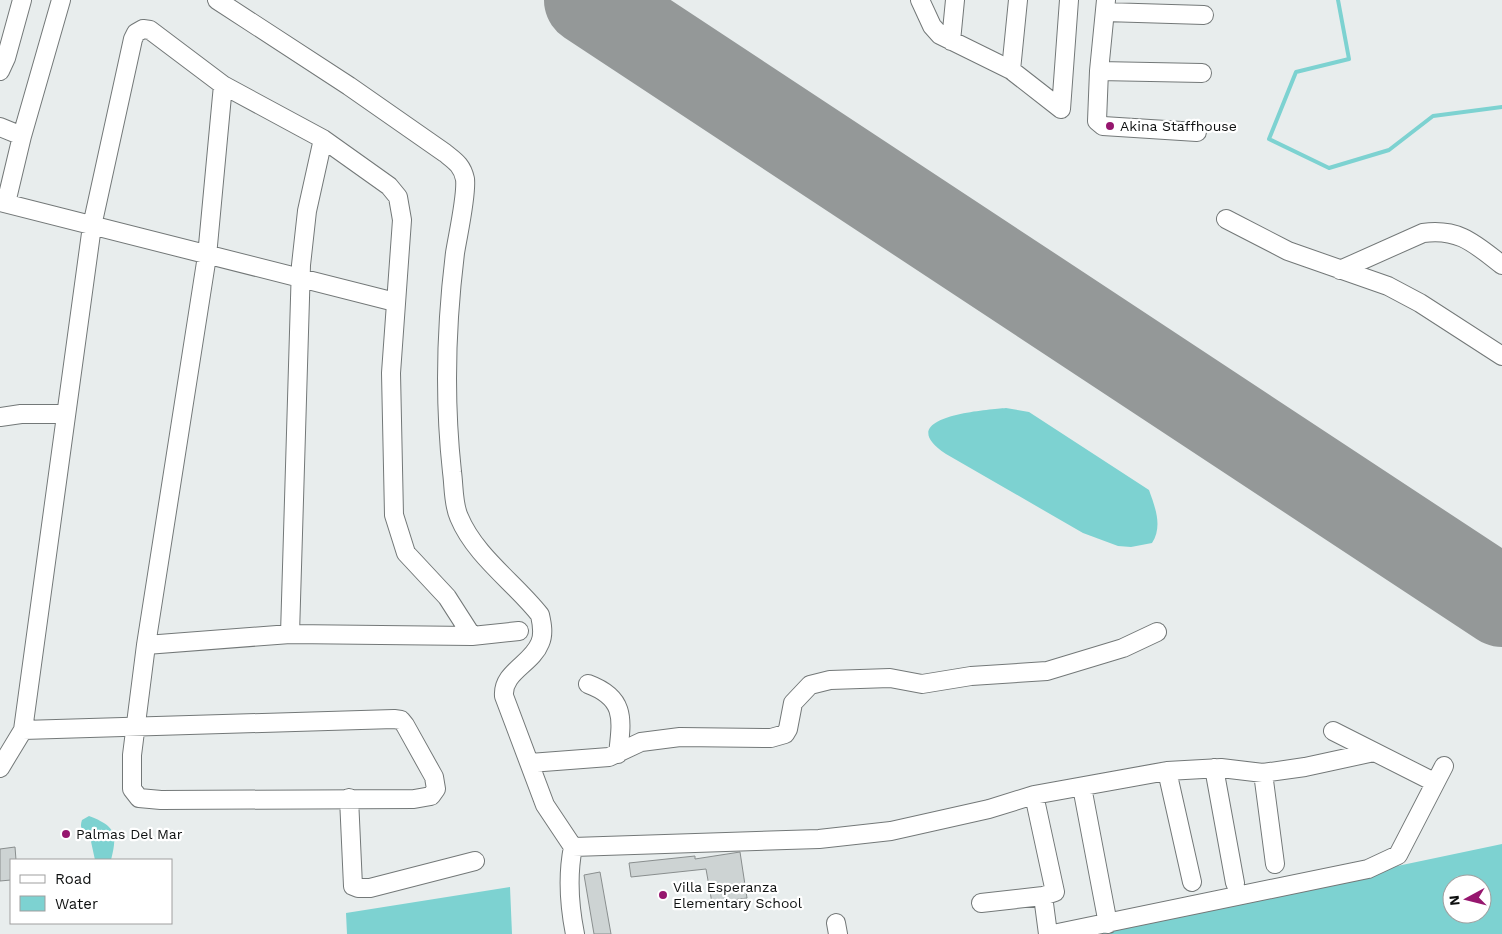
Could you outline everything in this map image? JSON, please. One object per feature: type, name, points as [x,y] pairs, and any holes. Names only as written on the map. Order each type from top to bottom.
[{"type":"street","points":[[0,71],[6,58],[22,0]]},
{"type":"street","points":[[61,0],[3,203],[301,280],[396,302]]},
{"type":"street","points":[[217,0],[460,164],[466,192],[456,245],[446,368],[451,459],[458,516],[477,547],[540,615],[542,628],[540,643],[505,682],[504,690],[507,707],[545,805],[573,847],[568,870],[569,900],[575,934]]},
{"type":"street","points":[[920,0],[936,32],[1011,70],[1061,109],[1069,0]]},
{"type":"street","points":[[952,41],[955,0]]},
{"type":"street","points":[[1011,70],[1018,0]]},
{"type":"street","points":[[1196,132],[1100,125],[1097,121],[1099,71],[1105,6],[1204,16]]},
{"type":"street","points":[[0,768],[23,730],[92,226],[136,33],[143,29],[150,30],[224,85],[323,139],[389,186],[398,197],[402,220],[392,374],[394,515],[406,553],[447,596],[472,636]]},
{"type":"street","points":[[1099,71],[1202,73]]},
{"type":"street","points":[[23,730],[137,725],[401,720],[434,777],[437,786],[433,794],[426,798],[139,798],[132,789],[132,755],[137,725],[146,645],[206,256],[224,85]]},
{"type":"street","points":[[0,127],[22,136]]},
{"type":"street","points":[[290,634],[301,280],[307,211],[323,139]]},
{"type":"street","points":[[1226,219],[1288,251],[1388,286],[1420,303],[1502,356]]},
{"type":"street","points":[[1340,270],[1423,234],[1436,232],[1449,232],[1472,242],[1502,265]]},
{"type":"street","points":[[0,418],[20,414],[65,414]]},
{"type":"street","points":[[146,645],[290,634],[472,636],[519,631]]},
{"type":"street","points":[[530,763],[609,757],[641,742],[680,737],[710,739],[779,736],[788,729],[792,703],[810,685],[830,680],[890,678],[922,684],[987,674],[1047,670],[1123,648],[1156,632]]},
{"type":"street","points":[[588,684],[606,693],[619,708],[618,754]]},
{"type":"street","points":[[1333,731],[1434,782]]},
{"type":"street","points":[[573,847],[819,839],[891,830],[988,809],[1034,795],[1167,771],[1214,768],[1263,772],[1305,767],[1374,752]]},
{"type":"street","points":[[1053,934],[1368,869],[1392,860],[1404,847],[1434,782],[1444,766]]},
{"type":"street","points":[[1214,768],[1235,883]]},
{"type":"street","points":[[1167,771],[1192,882]]},
{"type":"street","points":[[1263,772],[1275,864]]},
{"type":"street","points":[[1082,786],[1108,924]]},
{"type":"street","points":[[981,903],[1043,896],[1055,892],[1034,795]]},
{"type":"street","points":[[349,798],[353,886],[370,888],[475,861]]},
{"type":"street","points":[[1043,896],[1048,934]]},
{"type":"water","points":[[1006,408],[1029,412],[1149,490],[1157,516],[1157,530],[1152,543],[1131,547],[1118,546],[1083,533],[946,454],[932,441],[929,431],[934,424],[946,418]]},
{"type":"water","points":[[89,816],[109,827],[114,837],[111,859],[95,859],[90,837],[81,828],[82,820]]},
{"type":"water","points":[[1502,844],[1502,934],[1074,934]]},
{"type":"water","points":[[510,887],[512,934],[347,934],[346,913]]},
{"type":"building","points":[[15,847],[16,859],[10,859],[10,880],[0,881],[0,849]]},
{"type":"building","points":[[740,852],[747,898],[712,903],[706,869],[631,877],[629,863],[695,856],[695,859]]},
{"type":"building","points":[[600,872],[611,934],[594,934],[584,875]]},
{"type":"waterway","points":[[1338,0],[1349,59],[1296,72],[1269,139],[1329,168],[1389,150],[1433,116],[1502,107]]},
{"type":"taxiway","points":[[1230,422],[1277,430],[1284,440],[1283,453],[1280,458],[1276,462],[1265,465],[1253,462],[1230,422]]},
{"type":"runway","points":[[589,0],[1502,602]]},
{"type":"place","name":"Akina Staffhouse","points":[[1110,126]]},
{"type":"place","name":"Palmas Del Mar","points":[[66,834]]},
{"type":"place","name":"Villa Esperanza Elementary School","points":[[663,895]]}]
